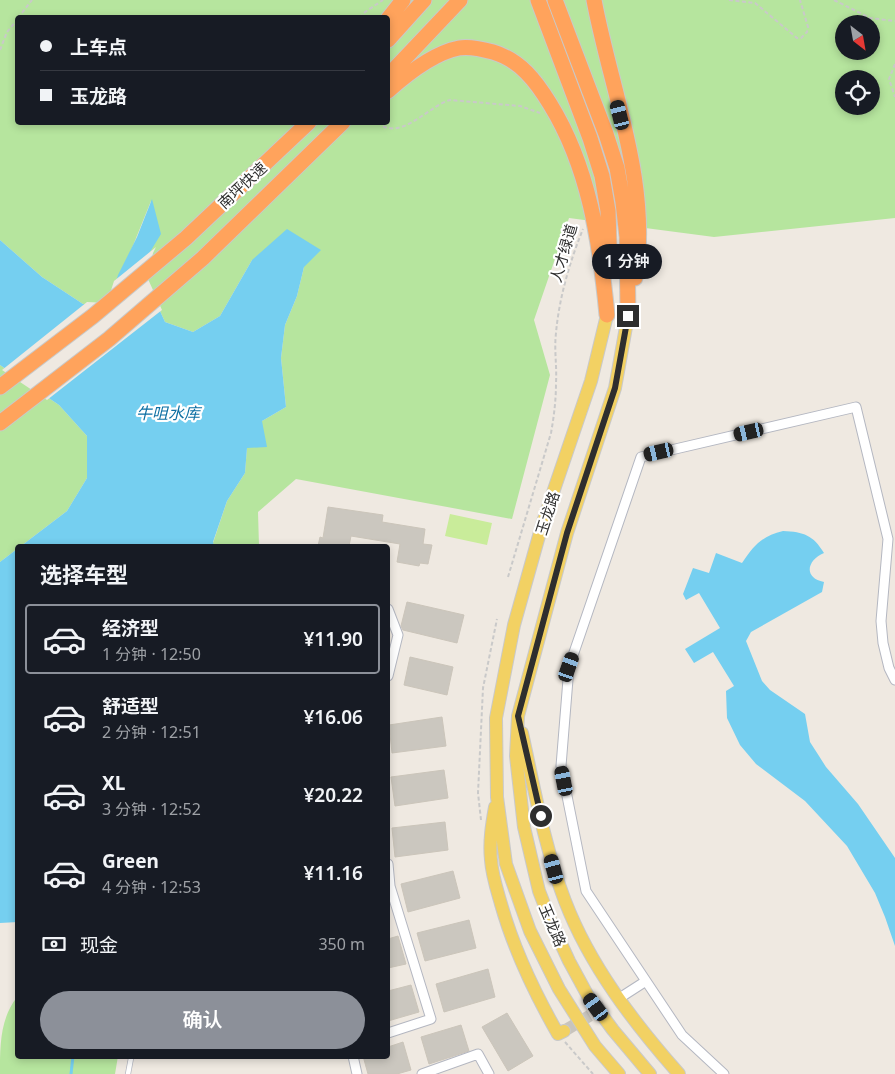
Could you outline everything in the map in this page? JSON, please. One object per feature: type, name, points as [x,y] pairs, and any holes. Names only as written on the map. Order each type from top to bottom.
[{"type":"highway","points":[[390,16],[402,0]]},
{"type":"highway","points":[[390,38],[424,0]]},
{"type":"highway","points":[[390,74],[460,0]]},
{"type":"highway","points":[[538,0],[559,52],[602,176],[608,211],[610,241],[607,315]]},
{"type":"highway","points":[[555,0],[617,168],[624,202],[627,237],[628,316]]},
{"type":"highway","points":[[594,0],[634,176],[639,215],[639,253],[628,316]]},
{"type":"highway","points":[[390,89],[418,67],[459,48],[480,49],[501,55],[523,67],[540,87],[556,113],[569,137],[580,166],[602,262],[607,315]]},
{"type":"highway","points":[[313,152],[340,125]]},
{"type":"highway","points":[[313,152],[345,125]]},
{"type":"highway","name":"南坪快速","points":[[0,387],[93,316],[186,238],[305,126]]},
{"type":"highway","name":"南坪快速","points":[[0,423],[109,339],[203,258],[313,152]]},
{"type":"main road","name":"玉龙路","points":[[607,315],[590,381],[542,525],[514,625],[496,718],[497,797],[506,864],[530,931],[559,989],[595,1046],[619,1074]]},
{"type":"main road","name":"玉龙路","points":[[628,316],[615,388],[567,533],[518,716],[516,756],[524,827],[539,891],[551,922],[588,996],[613,1030],[650,1074]]},
{"type":"main road","points":[[518,716],[548,844],[565,901],[577,928],[618,999],[654,1046],[680,1074]]},
{"type":"main road","points":[[497,797],[491,834],[491,860],[507,924],[526,974],[539,1000],[558,1034],[564,1030]]},
{"type":"main road","points":[[606,1006],[618,999]]},
{"type":"street","points":[[724,1074],[682,1035],[586,891],[561,766],[569,667],[641,457],[856,407],[888,539],[881,620],[883,642],[889,668],[895,680]]},
{"type":"street","points":[[390,613],[398,635],[390,668]]},
{"type":"street","points":[[390,886],[431,1019],[390,1032]]},
{"type":"street","points":[[618,999],[646,981]]},
{"type":"street","points":[[422,1074],[478,1054],[489,1074]]},
{"type":"street","points":[[354,1059],[357,1074]]},
{"type":"lane","points":[[128,1074],[131,1059]]},
{"type":"path","points":[[20,15],[32,0]]},
{"type":"path","points":[[362,15],[383,0]]},
{"type":"path","points":[[729,0],[755,4],[797,38],[805,35],[808,27],[800,0]]},
{"type":"path","points":[[834,0],[870,18],[895,21]]},
{"type":"path","points":[[0,50],[7,32],[15,22]]},
{"type":"path","points":[[895,64],[889,79],[895,97]]},
{"type":"path","points":[[383,125],[388,128],[398,128],[415,120],[440,102],[450,100],[520,106],[541,114]]},
{"type":"path","name":"人才绿道","points":[[508,577],[551,433],[555,409],[554,355],[556,331],[564,288],[584,222]]},
{"type":"green space","points":[[0,0],[895,0],[895,218],[714,237],[569,218],[534,320],[550,375],[512,519],[296,479],[258,512],[259,544],[213,544],[227,501],[245,473],[247,447],[262,421],[286,407],[281,358],[285,325],[297,296],[304,267],[252,260],[220,316],[193,332],[165,322],[146,280],[151,201],[109,305],[83,304],[42,277],[0,240]]},
{"type":"green space","points":[[0,365],[59,405],[87,436],[87,478],[67,511],[24,544],[15,544],[15,551],[0,562]]},
{"type":"green space","points":[[450,514],[492,523],[487,545],[445,536]]},
{"type":"green space","points":[[15,1000],[15,1059],[118,1059],[115,1074],[0,1074],[2,1033],[11,1005]]},
{"type":"water","name":"牛咀水库","points":[[152,199],[161,234],[150,252],[146,280],[165,322],[193,332],[220,316],[252,260],[287,229],[321,250],[304,267],[297,296],[285,325],[281,358],[286,407],[262,421],[267,447],[247,448],[245,473],[227,501],[214,544],[24,544],[67,511],[87,478],[87,436],[59,405],[0,365],[0,240],[42,277],[83,304],[109,305],[118,275],[137,237]]},
{"type":"water","points":[[783,531],[797,532],[812,538],[824,553],[814,560],[810,569],[813,577],[824,582],[822,592],[751,632],[746,641],[762,681],[770,690],[805,714],[810,742],[826,767],[858,804],[895,858],[895,946],[875,893],[847,846],[805,801],[756,764],[740,745],[727,718],[726,691],[734,686],[713,652],[694,663],[685,649],[720,628],[699,593],[686,600],[683,594],[693,568],[709,573],[716,553],[742,563],[759,542]]},
{"type":"water","points":[[15,551],[15,922],[0,923],[0,562]]},
{"type":"pier","points":[[156,247],[148,279],[162,310],[47,400],[2,370],[87,302],[107,303],[114,281]]},
{"type":"building","points":[[328,507],[383,515],[382,522],[425,529],[423,544],[432,545],[428,564],[420,563],[419,566],[397,562],[400,544],[351,536],[349,544],[318,544],[320,537],[323,538]]},
{"type":"building","points":[[407,602],[464,615],[457,643],[403,630],[401,626]]},
{"type":"building","points":[[410,657],[453,667],[447,695],[404,685]]},
{"type":"building","points":[[442,717],[446,746],[392,753],[390,725]]},
{"type":"building","points":[[444,770],[448,798],[395,806],[391,777]]},
{"type":"building","points":[[445,822],[448,850],[395,857],[392,828]]},
{"type":"building","points":[[453,871],[460,898],[408,912],[401,884]]},
{"type":"building","points":[[469,920],[476,948],[425,961],[417,933]]},
{"type":"building","points":[[398,936],[406,964],[390,968],[390,938]]},
{"type":"building","points":[[488,969],[495,997],[444,1012],[436,984]]},
{"type":"building","points":[[411,985],[419,1012],[390,1020],[390,990]]},
{"type":"building","points":[[507,1013],[533,1056],[508,1071],[482,1027]]},
{"type":"building","points":[[461,1025],[469,1051],[429,1064],[421,1037]]},
{"type":"building","points":[[403,1042],[411,1070],[397,1074],[368,1074],[364,1059],[390,1059],[390,1046]]},
{"type":"waterway","points":[[71,1074],[73,1059]]},
{"type":"tunnel","points":[[564,1031],[606,1006]]},
{"type":"route","points":[[541,816],[518,716],[567,533],[615,388],[628,316]]}]
